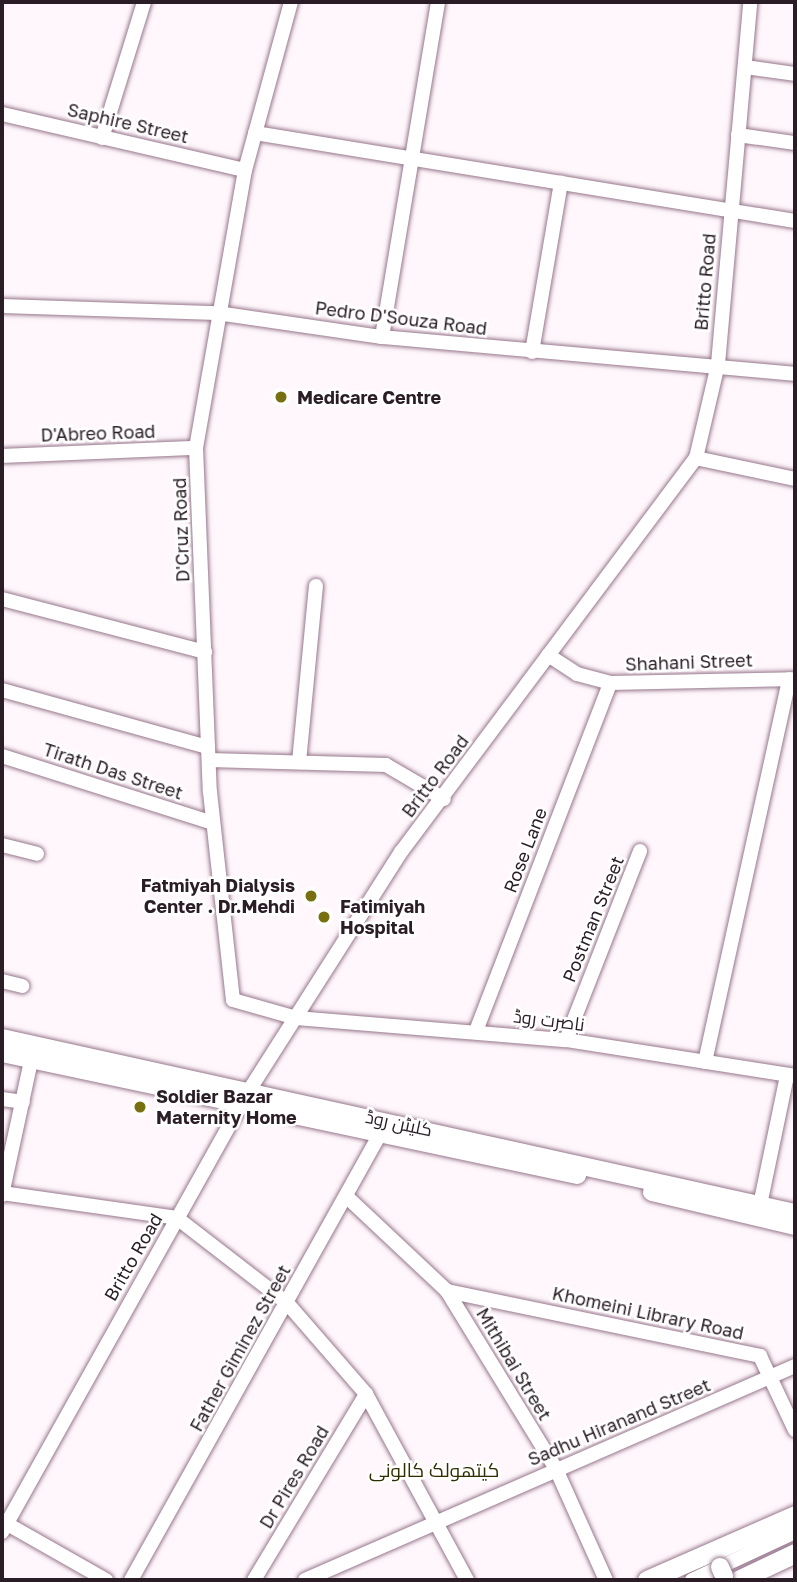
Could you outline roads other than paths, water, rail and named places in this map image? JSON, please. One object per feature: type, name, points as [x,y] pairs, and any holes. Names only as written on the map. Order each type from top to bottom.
[{"type":"highway","points":[[647,1580],[795,1514]]},
{"type":"highway","points":[[727,1576],[795,1553]]},
{"type":"main road","name":"کلیٹن روڈ","points":[[2,1038],[380,1134],[795,1226]]},
{"type":"main road","name":"کلیٹن روڈ","points":[[2,1053],[245,1099],[795,1213]]},
{"type":"main road","points":[[725,1546],[727,1576]]},
{"type":"street","points":[[102,138],[144,2]]},
{"type":"street","name":"D'Cruz Road","points":[[291,2],[245,170],[196,448],[208,753],[233,1000],[296,1018]]},
{"type":"street","points":[[382,337],[438,2]]},
{"type":"street","name":"Britto Road","points":[[4,1525],[245,1099],[401,852],[444,799],[548,654],[695,458],[718,364],[750,2]]},
{"type":"street","points":[[745,67],[795,74]]},
{"type":"street","name":"Saphire Street","points":[[2,114],[245,170]]},
{"type":"street","points":[[255,133],[413,161],[561,182],[795,221]]},
{"type":"street","points":[[738,135],[795,143]]},
{"type":"street","points":[[532,352],[561,182]]},
{"type":"street","name":"Pedro D'Souza Road","points":[[2,306],[218,313],[382,337],[532,352],[718,364],[795,374]]},
{"type":"street","name":"D'Abreo Road","points":[[2,456],[196,448]]},
{"type":"street","points":[[695,458],[795,479]]},
{"type":"street","points":[[299,762],[316,586]]},
{"type":"street","points":[[2,598],[205,652]]},
{"type":"street","name":"Shahani Street","points":[[548,654],[578,674],[610,683],[792,679]]},
{"type":"street","points":[[705,1062],[792,679]]},
{"type":"street","name":"Rose Lane","points":[[476,1031],[610,683]]},
{"type":"street","points":[[2,690],[208,753],[299,762],[386,765],[444,799]]},
{"type":"street","name":"Tirath Das Street","points":[[2,756],[213,823]]},
{"type":"street","points":[[2,845],[37,854]]},
{"type":"street","name":"Postman Street","points":[[566,1040],[640,850]]},
{"type":"street","points":[[2,981],[22,986]]},
{"type":"street","name":"ناصرت روڈ","points":[[296,1018],[566,1040],[791,1076]]},
{"type":"street","points":[[31,1060],[23,1102],[8,1142],[2,1194],[177,1219],[287,1303],[366,1394],[439,1524],[467,1580]]},
{"type":"street","points":[[760,1205],[791,1076]]},
{"type":"street","points":[[2,1099],[23,1102]]},
{"type":"street","name":"Father Giminez Street","points":[[131,1580],[348,1198],[380,1134]]},
{"type":"street","name":"Mithibai Street","points":[[348,1198],[447,1291],[556,1469],[606,1580]]},
{"type":"street","name":"Khomeini Library Road","points":[[447,1291],[760,1356],[795,1430]]},
{"type":"street","name":"Sadhu Hiranand Street","points":[[304,1580],[439,1524],[556,1469],[795,1366]]},
{"type":"street","name":"Dr Pires Road","points":[[254,1580],[366,1394]]},
{"type":"street","points":[[4,1525],[106,1580]]},
{"type":"street","points":[[692,1580],[795,1532]]},
{"type":"place","name":"Medicare Centre","points":[[281,397]]},
{"type":"place","name":"Fatmiyah Dialysis Center . Dr.Mehdi","points":[[311,896]]},
{"type":"place","name":"Fatimiyah Hospital","points":[[324,917]]},
{"type":"place","name":"Soldier Bazar Maternity Home","points":[[140,1107]]},
{"type":"district","name":"کیتھولک کالونی","points":[[434,1470]]}]
